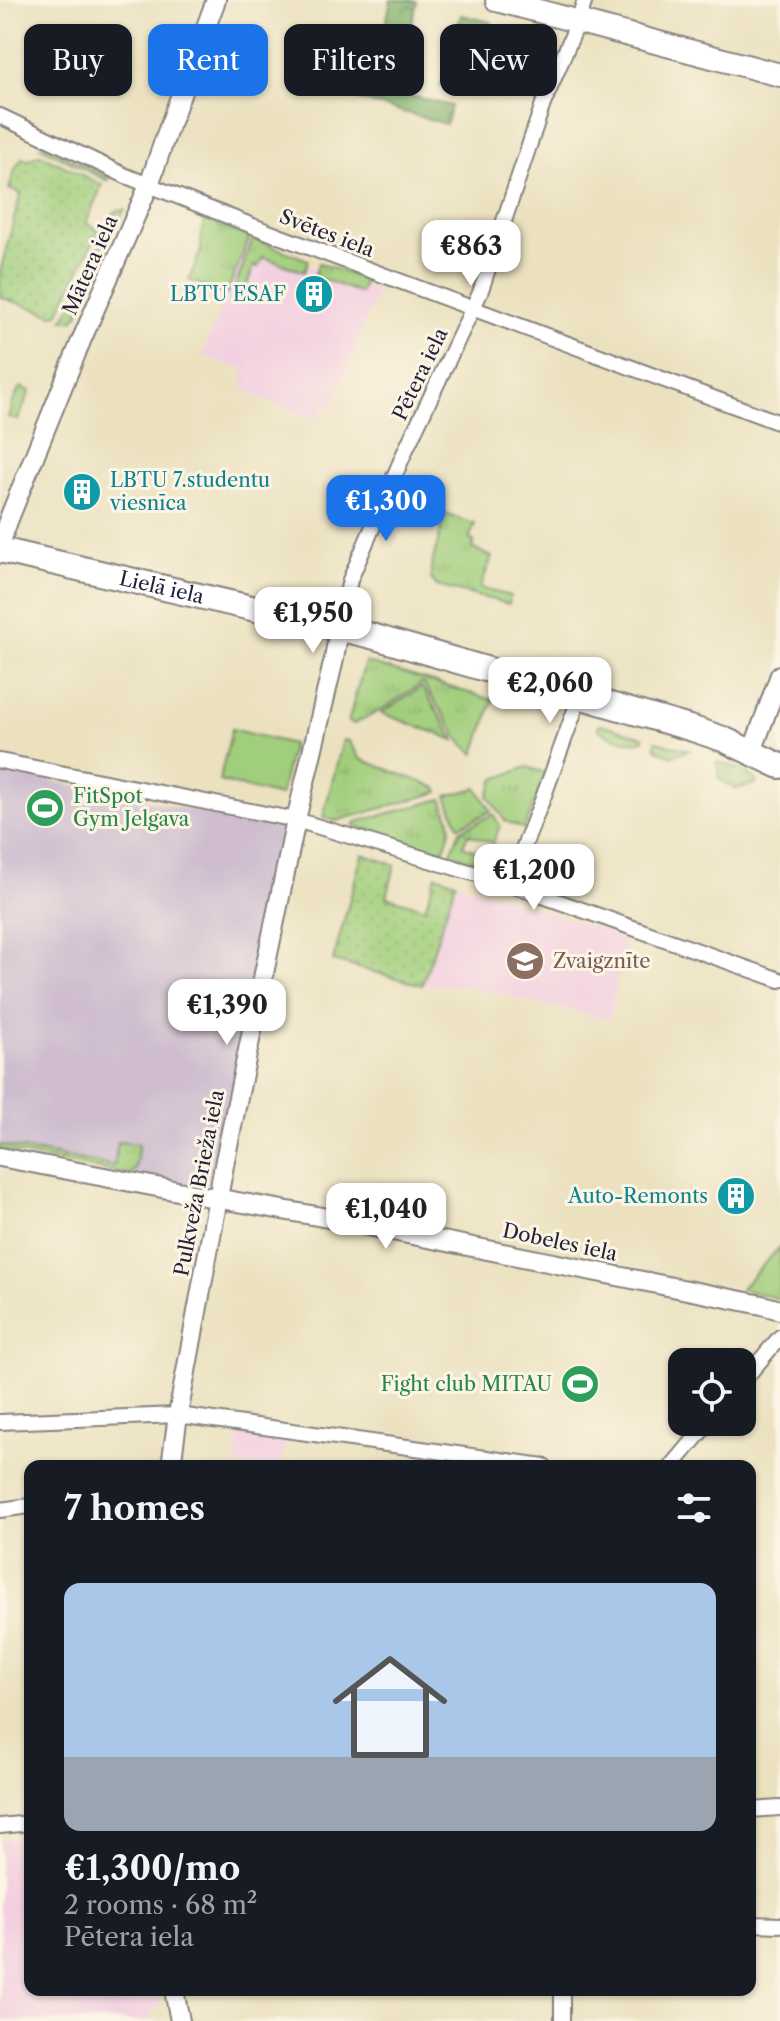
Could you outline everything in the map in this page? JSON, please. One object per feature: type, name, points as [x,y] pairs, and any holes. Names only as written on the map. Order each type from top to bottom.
[{"type":"main road","points":[[497,0],[780,75]]},
{"type":"main road","name":"Lielā iela","points":[[0,548],[368,635],[693,729],[780,766]]},
{"type":"street","name":"Mātera iela","points":[[0,548],[81,341],[149,185],[216,0]]},
{"type":"street","name":"Pētera iela","points":[[339,629],[350,580],[406,449],[473,309],[543,104],[585,0]]},
{"type":"street","name":"Svētes iela","points":[[0,116],[126,176],[316,251],[780,423]]},
{"type":"street","name":"Pulkveža Brieža iela","points":[[172,1460],[217,1198],[339,629]]},
{"type":"street","points":[[752,752],[780,675]]},
{"type":"street","points":[[509,884],[580,696]]},
{"type":"street","points":[[0,761],[296,820],[509,884],[780,980]]},
{"type":"street","name":"Dobeles iela","points":[[0,1157],[567,1265],[780,1310]]},
{"type":"street","points":[[756,1365],[780,1337]]},
{"type":"street","points":[[0,1422],[178,1415],[501,1460]]},
{"type":"street","points":[[677,1460],[697,1436]]},
{"type":"street","points":[[0,1510],[24,1507]]},
{"type":"street","points":[[756,1810],[780,1808]]},
{"type":"street","points":[[0,1826],[24,1824]]},
{"type":"street","points":[[756,1924],[780,1925]]},
{"type":"street","points":[[175,1996],[180,2021]]},
{"type":"street","points":[[562,1996],[562,2021]]},
{"type":"shaded area","points":[[240,240],[377,291],[331,408],[324,405],[317,420],[251,394],[241,381],[245,370],[202,355],[225,298],[218,294]]},
{"type":"shaded area","points":[[0,770],[286,832],[214,1186],[210,1188],[0,1150]]},
{"type":"shaded area","name":"Zvaigznīte","points":[[456,882],[626,937],[609,1020],[467,986],[422,985]]},
{"type":"shaded area","points":[[239,1433],[286,1440],[284,1460],[236,1460]]},
{"type":"shaded area","points":[[24,1838],[24,1996],[158,1996],[160,2007],[151,2008],[153,2021],[0,2021],[0,1840]]},
{"type":"green space","points":[[391,0],[417,2],[412,24],[386,24]]},
{"type":"green space","points":[[461,15],[492,22],[491,24],[458,24]]},
{"type":"green space","points":[[346,96],[411,96],[451,106],[446,124]]},
{"type":"green space","points":[[43,145],[110,178],[108,181],[40,147]]},
{"type":"green space","points":[[40,154],[102,185],[86,223],[99,230],[58,314],[53,315],[0,297],[0,272],[21,193],[9,189],[22,158],[28,160]]},
{"type":"green space","points":[[125,210],[100,251],[98,248],[113,214]]},
{"type":"green space","points":[[206,220],[250,237],[226,295],[189,280],[201,250]]},
{"type":"green space","points":[[253,239],[308,260],[304,272],[263,257],[258,267],[254,266],[243,296],[233,292]]},
{"type":"green space","points":[[319,263],[365,280],[360,293],[314,276]]},
{"type":"green space","points":[[85,276],[88,276],[85,282],[89,290],[79,313],[73,320],[62,320],[67,314]]},
{"type":"green space","points":[[20,387],[30,391],[18,420],[8,417]]},
{"type":"green space","points":[[445,514],[475,524],[469,539],[474,541],[472,548],[492,557],[480,588],[510,596],[509,604],[437,586],[431,579]]},
{"type":"green space","points":[[365,662],[493,700],[475,754],[461,742],[423,683],[376,713],[354,724],[348,722]]},
{"type":"green space","points":[[422,687],[455,740],[381,713]]},
{"type":"green space","points":[[600,724],[644,737],[644,740],[633,742],[614,737],[598,729]]},
{"type":"green space","points":[[232,729],[292,744],[280,796],[219,781]]},
{"type":"green space","points":[[343,740],[349,741],[360,759],[437,788],[439,792],[336,821],[323,817]]},
{"type":"green space","points":[[656,741],[689,750],[672,756],[658,750]]},
{"type":"green space","points":[[717,762],[743,771],[757,780],[756,784],[736,789],[719,779]]},
{"type":"green space","points":[[527,767],[546,773],[524,829],[505,821],[488,796],[495,779]]},
{"type":"green space","points":[[477,788],[491,811],[459,827],[447,796]]},
{"type":"green space","points":[[442,799],[450,826],[443,852],[354,826],[356,822]]},
{"type":"green space","points":[[493,814],[500,825],[493,843],[468,834],[463,846],[510,864],[507,871],[450,854],[460,831]]},
{"type":"green space","points":[[362,854],[395,865],[387,897],[425,908],[436,875],[456,882],[422,985],[333,961]]},
{"type":"green space","points":[[118,1142],[139,1144],[135,1169],[130,1175],[0,1150],[0,1145],[114,1166]]},
{"type":"green space","points":[[780,1247],[780,1299],[741,1289],[743,1286]]},
{"type":"place","name":"LBTU ESAF","points":[[314,294]]},
{"type":"place","name":"LBTU 7.studentu viesnīca","points":[[82,492]]},
{"type":"place","name":"FitSpot Gym Jelgava","points":[[45,808]]},
{"type":"place","name":"Zvaigznīte","points":[[525,961]]},
{"type":"place","name":"Auto-Remonts","points":[[736,1196]]},
{"type":"place","name":"Fight club MITAU","points":[[580,1384]]}]
